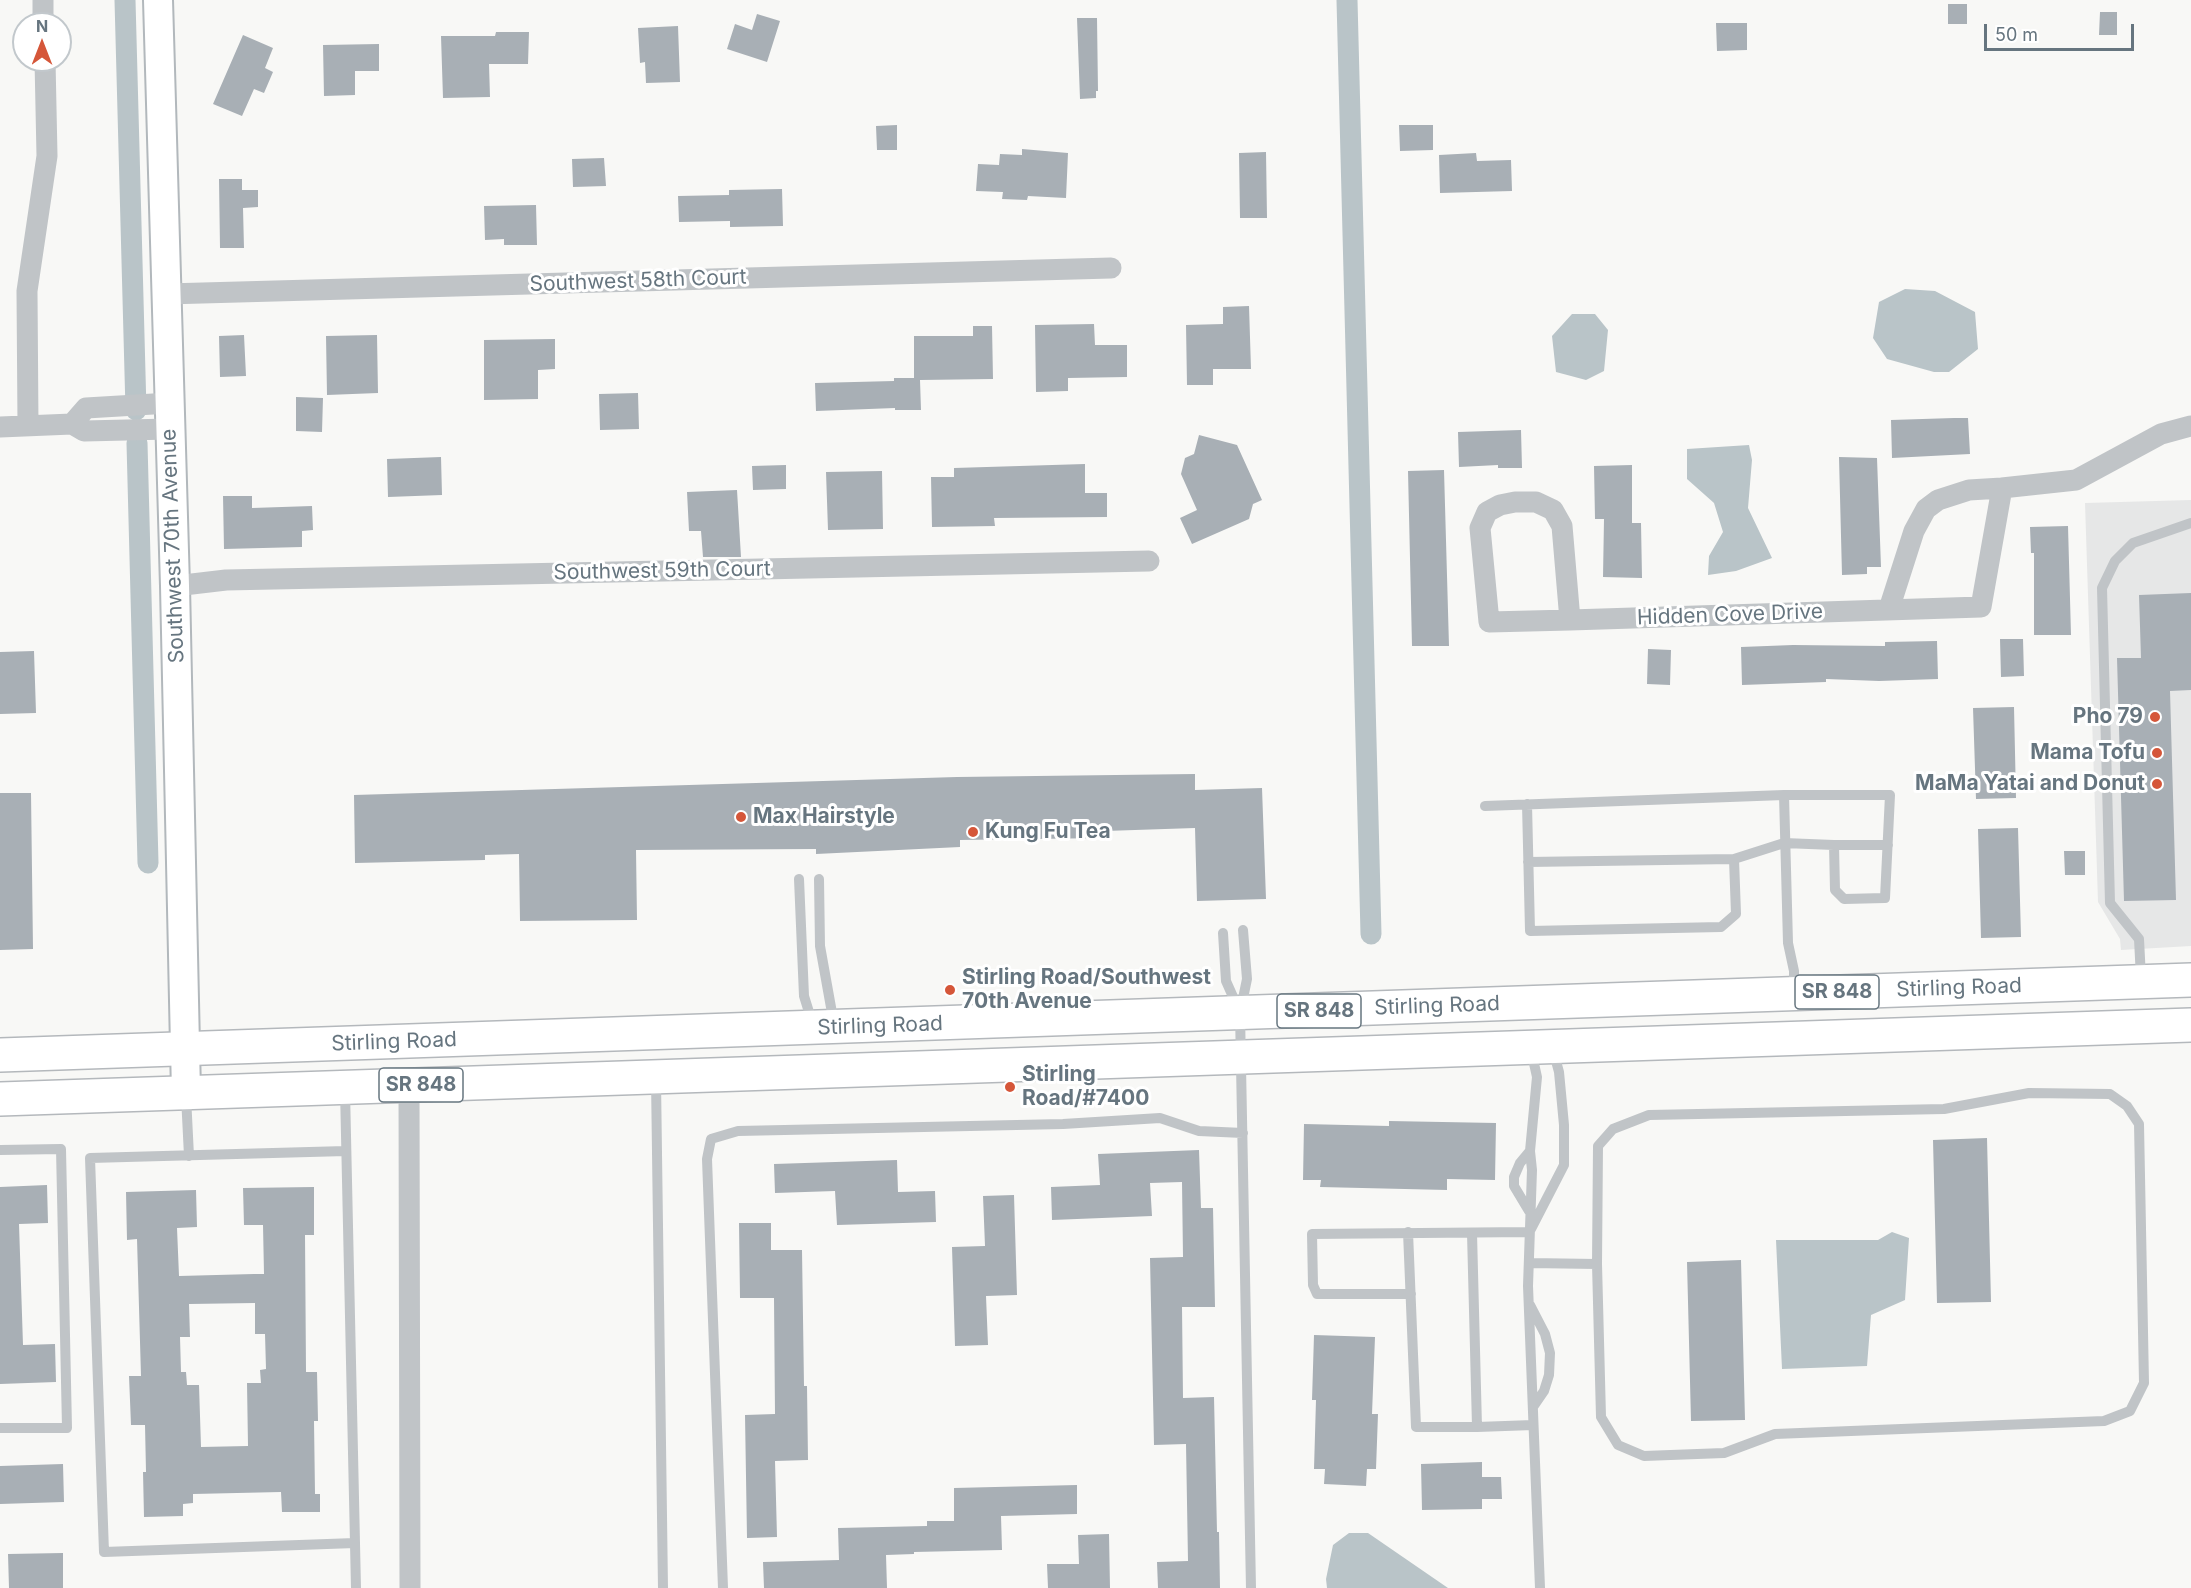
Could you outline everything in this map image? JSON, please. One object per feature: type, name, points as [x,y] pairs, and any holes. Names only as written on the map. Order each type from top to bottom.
[{"type":"main road","name":"Stirling Road","points":[[0,1055],[2191,980]]},
{"type":"main road","name":"Stirling Road","points":[[0,1099],[2191,1024]]},
{"type":"main road","points":[[656,1033],[656,1077]]},
{"type":"street","name":"Southwest 70th Avenue","points":[[158,0],[175,586],[186,1092]]},
{"type":"street","points":[[28,426],[27,291],[47,156],[45,72]]},
{"type":"street","name":"Southwest 58th Court","points":[[166,294],[1111,268]]},
{"type":"street","points":[[0,427],[72,424],[86,408],[170,416]]},
{"type":"street","points":[[1889,609],[1914,531],[1926,509],[1938,500],[1969,489],[2076,480],[2161,434],[2191,426]]},
{"type":"street","name":"Hidden Cove Drive","points":[[1570,620],[1562,526],[1552,510],[1536,502],[1515,502],[1500,505],[1487,512],[1480,528],[1489,622],[1570,620],[1889,609],[1981,607],[2002,488]]},
{"type":"street","name":"Southwest 59th Court","points":[[175,586],[226,580],[1149,561]]},
{"type":"street","points":[[409,1086],[410,1588]]},
{"type":"lane","points":[[2141,981],[2139,939],[2110,903],[2102,588],[2115,561],[2133,543],[2191,523]]},
{"type":"lane","points":[[1784,795],[1788,943],[1794,971],[1794,994]]},
{"type":"lane","points":[[1485,806],[1784,795],[1890,795],[1886,898],[1844,899],[1835,890],[1834,845]]},
{"type":"lane","points":[[1527,804],[1530,931],[1721,927],[1736,914],[1734,859]]},
{"type":"lane","points":[[1528,862],[1734,859],[1784,843],[1888,845]]},
{"type":"lane","points":[[799,879],[804,996],[824,1028]]},
{"type":"lane","points":[[819,879],[824,1028]]},
{"type":"lane","points":[[1243,930],[1247,979],[1240,1013],[1251,1588]]},
{"type":"lane","points":[[1223,933],[1226,981],[1240,1013]]},
{"type":"lane","points":[[1539,1588],[1529,1303],[1529,1232],[1532,1170],[1530,1151],[1541,1046]]},
{"type":"lane","points":[[1529,1232],[1564,1165],[1564,1125],[1560,1083],[1541,1046]]},
{"type":"lane","points":[[656,1077],[663,1588]]},
{"type":"lane","points":[[345,1087],[356,1588]]},
{"type":"lane","points":[[186,1092],[189,1156]]},
{"type":"lane","points":[[2030,1093],[2110,1094],[2127,1106],[2139,1124],[2144,1383],[2130,1412],[2104,1421],[1775,1434],[1724,1453],[1644,1456],[1618,1445],[1601,1417],[1597,1264],[1598,1146],[1613,1129],[1649,1115],[1944,1108],[2030,1093]]},
{"type":"lane","points":[[723,1588],[707,1159],[711,1139],[738,1131],[1063,1124],[1160,1118],[1199,1131],[1243,1133]]},
{"type":"lane","points":[[0,1150],[61,1149],[68,1428],[0,1428]]},
{"type":"lane","points":[[346,1151],[90,1158],[104,1552],[356,1543]]},
{"type":"lane","points":[[1530,1151],[1520,1163],[1514,1177],[1514,1186],[1530,1213]]},
{"type":"lane","points":[[1408,1232],[1416,1427],[1533,1425]]},
{"type":"lane","points":[[1411,1294],[1317,1294],[1313,1285],[1312,1234],[1529,1232]]},
{"type":"lane","points":[[1472,1233],[1477,1427]]},
{"type":"lane","points":[[1529,1263],[1597,1264]]},
{"type":"lane","points":[[1529,1303],[1545,1334],[1550,1353],[1544,1391],[1533,1407]]},
{"type":"shaded area","points":[[1905,289],[1935,291],[1975,312],[1978,349],[1949,372],[1934,372],[1887,359],[1873,338],[1879,302]]},
{"type":"shaded area","points":[[1572,314],[1595,314],[1608,330],[1604,371],[1586,380],[1556,372],[1552,336]]},
{"type":"shaded area","points":[[1749,445],[1752,460],[1748,508],[1772,558],[1736,571],[1708,575],[1709,556],[1723,532],[1714,503],[1687,479],[1687,449]]},
{"type":"shaded area","points":[[2191,500],[2191,946],[2121,950],[2120,939],[2098,902],[2085,503]]},
{"type":"shaded area","points":[[1892,1232],[1909,1238],[1905,1300],[1871,1315],[1867,1366],[1782,1369],[1776,1240],[1878,1240]]},
{"type":"shaded area","points":[[1349,1533],[1368,1533],[1448,1588],[1327,1588],[1326,1579],[1333,1545]]},
{"type":"building","points":[[1948,4],[1967,4],[1967,24],[1948,24]]},
{"type":"building","points":[[2100,12],[2117,12],[2117,35],[2099,35]]},
{"type":"building","points":[[757,14],[780,21],[767,62],[727,49],[735,24],[752,30]]},
{"type":"building","points":[[1077,18],[1097,18],[1098,91],[1096,91],[1096,98],[1080,99]]},
{"type":"building","points":[[1716,23],[1747,23],[1747,50],[1717,51]]},
{"type":"building","points":[[678,26],[680,82],[646,83],[645,62],[640,63],[638,28]]},
{"type":"building","points":[[496,32],[529,32],[528,64],[489,64],[490,97],[443,98],[441,36],[495,36]]},
{"type":"building","points":[[243,35],[273,48],[265,68],[273,72],[264,93],[254,89],[242,116],[213,104]]},
{"type":"building","points":[[379,44],[379,71],[355,71],[355,95],[324,96],[323,45]]},
{"type":"building","points":[[897,125],[897,150],[877,150],[876,126]]},
{"type":"building","points":[[1399,125],[1433,125],[1433,150],[1400,151]]},
{"type":"building","points":[[1022,149],[1068,153],[1066,198],[1028,196],[1027,200],[1002,199],[1003,192],[976,191],[978,164],[999,165],[1000,154],[1022,155]]},
{"type":"building","points":[[1266,152],[1267,218],[1240,218],[1239,153]]},
{"type":"building","points":[[1476,153],[1477,161],[1511,160],[1512,191],[1440,193],[1439,155]]},
{"type":"building","points":[[604,158],[606,186],[573,187],[572,159]]},
{"type":"building","points":[[219,179],[242,179],[242,190],[258,190],[258,207],[243,208],[244,248],[220,248]]},
{"type":"building","points":[[782,189],[783,226],[730,227],[730,221],[679,222],[678,196],[729,195],[729,190]]},
{"type":"building","points":[[536,205],[537,245],[504,245],[504,239],[485,240],[484,206]]},
{"type":"building","points":[[1249,306],[1251,369],[1213,369],[1213,385],[1187,385],[1186,325],[1223,324],[1223,307]]},
{"type":"building","points":[[1094,324],[1095,345],[1127,345],[1127,377],[1068,378],[1068,391],[1036,392],[1035,325]]},
{"type":"building","points":[[973,326],[992,326],[993,379],[920,380],[921,410],[895,410],[895,408],[816,411],[815,383],[894,381],[894,378],[914,378],[914,336],[973,336]]},
{"type":"building","points":[[244,335],[246,376],[220,377],[219,336]]},
{"type":"building","points":[[377,335],[378,393],[327,395],[326,336]]},
{"type":"building","points":[[555,339],[555,369],[538,370],[538,399],[484,400],[484,340]]},
{"type":"building","points":[[638,393],[639,429],[600,430],[599,394]]},
{"type":"building","points":[[296,397],[323,398],[322,432],[296,431]]},
{"type":"building","points":[[1968,418],[1970,454],[1892,458],[1891,420]]},
{"type":"building","points":[[1521,430],[1522,468],[1498,468],[1498,465],[1459,467],[1458,432]]},
{"type":"building","points":[[1199,435],[1237,445],[1262,500],[1253,504],[1249,519],[1192,544],[1180,518],[1197,510],[1181,474],[1185,458],[1194,454]]},
{"type":"building","points":[[441,457],[442,495],[388,497],[387,459]]},
{"type":"building","points":[[1839,457],[1877,458],[1881,567],[1867,567],[1867,574],[1842,575]]},
{"type":"building","points":[[1085,464],[1085,493],[1107,493],[1107,517],[994,518],[995,526],[932,527],[931,477],[954,477],[954,468]]},
{"type":"building","points":[[786,465],[786,489],[753,490],[752,466]]},
{"type":"building","points":[[1632,465],[1632,523],[1641,523],[1642,578],[1603,577],[1604,519],[1595,519],[1594,466]]},
{"type":"building","points":[[1444,470],[1449,646],[1412,646],[1408,471]]},
{"type":"building","points":[[882,471],[883,529],[828,530],[826,472]]},
{"type":"building","points":[[737,490],[741,557],[703,557],[701,531],[689,531],[687,492]]},
{"type":"building","points":[[223,496],[252,496],[252,508],[312,506],[313,530],[302,531],[302,547],[224,549]]},
{"type":"building","points":[[2068,526],[2071,635],[2034,635],[2034,553],[2031,553],[2030,527]]},
{"type":"building","points":[[2191,593],[2191,690],[2170,691],[2176,900],[2124,901],[2117,658],[2141,658],[2139,595]]},
{"type":"building","points":[[2000,639],[2023,639],[2024,676],[2001,677]]},
{"type":"building","points":[[1937,641],[1938,679],[1879,681],[1826,679],[1826,682],[1742,685],[1741,647],[1885,646],[1885,642]]},
{"type":"building","points":[[1648,649],[1671,650],[1670,685],[1647,684]]},
{"type":"building","points":[[34,651],[36,713],[0,714],[0,652]]},
{"type":"building","points":[[2014,707],[2016,798],[1976,799],[1973,708]]},
{"type":"building","points":[[1195,774],[1195,790],[1262,788],[1266,899],[1197,901],[1195,828],[1105,831],[1105,838],[960,840],[960,847],[816,854],[816,849],[636,850],[637,920],[520,921],[519,854],[485,855],[485,860],[355,863],[354,795],[957,777]]},
{"type":"building","points":[[0,793],[31,793],[33,949],[0,950]]},
{"type":"building","points":[[2018,828],[2021,937],[1981,938],[1978,829]]},
{"type":"building","points":[[2064,851],[2085,851],[2085,875],[2065,875]]},
{"type":"building","points":[[1389,1121],[1496,1123],[1495,1180],[1447,1179],[1447,1190],[1320,1187],[1321,1180],[1303,1180],[1304,1124],[1389,1126]]},
{"type":"building","points":[[1987,1138],[1991,1302],[1937,1303],[1933,1140]]},
{"type":"building","points":[[1199,1150],[1201,1208],[1213,1208],[1215,1307],[1182,1307],[1183,1398],[1214,1397],[1220,1588],[1158,1588],[1157,1562],[1188,1561],[1186,1444],[1154,1445],[1150,1258],[1183,1257],[1182,1182],[1150,1183],[1152,1216],[1052,1220],[1051,1187],[1100,1185],[1098,1154]]},
{"type":"building","points":[[897,1160],[898,1192],[935,1191],[936,1222],[837,1225],[835,1191],[775,1193],[774,1164]]},
{"type":"building","points":[[47,1185],[48,1223],[19,1224],[23,1345],[55,1344],[56,1382],[0,1384],[0,1187]]},
{"type":"building","points":[[314,1187],[314,1235],[305,1235],[306,1372],[317,1372],[318,1421],[314,1421],[315,1494],[320,1494],[320,1512],[282,1512],[281,1492],[193,1494],[193,1503],[183,1504],[183,1516],[144,1517],[145,1425],[131,1425],[129,1376],[141,1376],[137,1239],[127,1240],[126,1192],[196,1190],[197,1227],[177,1228],[179,1276],[264,1274],[263,1225],[244,1225],[243,1188]],"holes":[[[255,1303],[255,1334],[265,1334],[266,1369],[260,1370],[261,1383],[247,1383],[248,1446],[201,1447],[199,1385],[187,1385],[186,1372],[181,1372],[180,1337],[190,1337],[189,1304]]]},
{"type":"building","points":[[1014,1195],[1017,1295],[986,1296],[988,1345],[955,1346],[952,1247],[985,1246],[983,1196]]},
{"type":"building","points":[[739,1223],[771,1223],[771,1250],[802,1250],[804,1386],[807,1386],[808,1460],[775,1461],[777,1537],[747,1538],[745,1415],[775,1414],[774,1298],[740,1298]]},
{"type":"building","points":[[1741,1260],[1745,1420],[1691,1421],[1687,1262]]},
{"type":"building","points":[[1314,1335],[1375,1337],[1372,1414],[1378,1414],[1376,1469],[1367,1469],[1366,1486],[1324,1484],[1325,1469],[1314,1469],[1316,1400],[1312,1400]]},
{"type":"building","points":[[1482,1462],[1482,1477],[1501,1477],[1502,1499],[1482,1499],[1482,1509],[1422,1510],[1421,1464]]},
{"type":"building","points":[[63,1464],[64,1502],[0,1504],[0,1466]]},
{"type":"building","points":[[1077,1485],[1077,1514],[1001,1516],[1002,1550],[886,1555],[887,1588],[764,1588],[763,1562],[839,1560],[838,1528],[927,1526],[927,1521],[954,1521],[954,1488]]},
{"type":"building","points":[[1109,1534],[1110,1588],[1048,1588],[1047,1564],[1079,1564],[1078,1535]]},
{"type":"building","points":[[63,1553],[63,1588],[9,1588],[8,1554]]},
{"type":"waterway","points":[[125,0],[136,410]]},
{"type":"waterway","points":[[1347,0],[1371,934]]},
{"type":"waterway","points":[[137,443],[148,863]]},
{"type":"place","name":"Pho 79","points":[[2155,717]]},
{"type":"place","name":"Mama Tofu","points":[[2157,753]]},
{"type":"place","name":"MaMa Yatai and Donut","points":[[2157,784]]},
{"type":"place","name":"Max Hairstyle","points":[[741,817]]},
{"type":"place","name":"Kung Fu Tea","points":[[973,832]]},
{"type":"place","name":"Stirling Road/Southwest 70th Avenue","points":[[950,990]]},
{"type":"place","name":"Stirling Road/#7400","points":[[1010,1087]]}]
